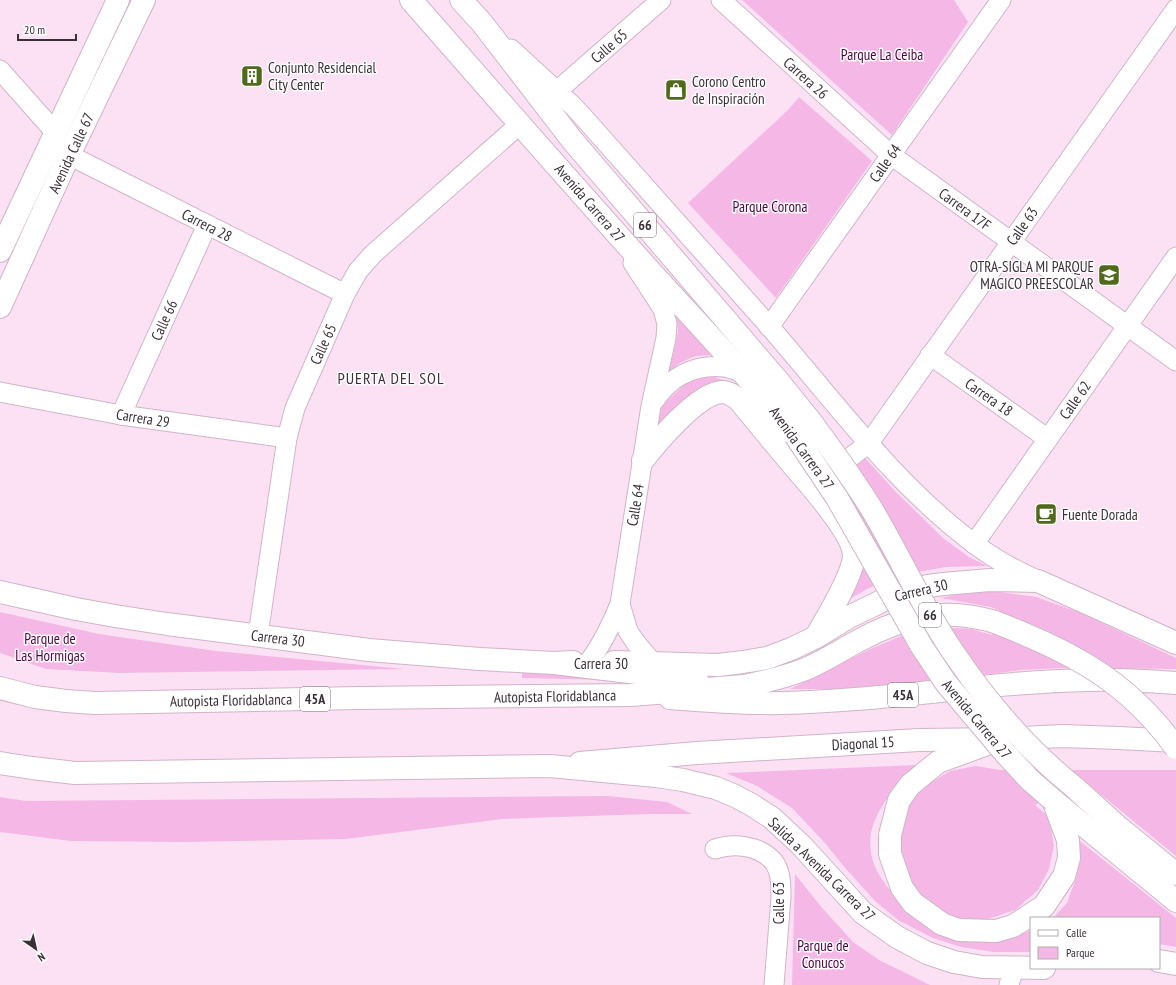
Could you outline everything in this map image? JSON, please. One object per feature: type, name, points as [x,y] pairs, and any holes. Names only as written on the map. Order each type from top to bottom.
[{"type":"main road","name":"Avenida Calle 67","points":[[0,251],[118,0]]},
{"type":"main road","name":"Avenida Calle 67","points":[[0,307],[69,155],[144,0]]},
{"type":"main road","name":"Avenida Carrera 27","points":[[411,0],[602,217],[772,406],[803,429],[847,471],[869,506],[927,610],[952,650],[969,675],[1017,733],[1117,826],[1176,874]]},
{"type":"main road","name":"Avenida Carrera 27","points":[[461,0],[482,23],[572,140],[779,382],[837,498],[922,648],[946,683],[1005,753],[1030,780],[1176,901]]},
{"type":"main road","points":[[642,460],[658,440],[698,402],[707,397],[723,392],[732,394],[739,400],[830,511],[849,539],[852,547],[854,555],[852,568],[831,612],[816,637]]},
{"type":"main road","name":"Carrera 30","points":[[0,592],[46,603],[167,624],[384,651],[554,663],[589,662],[718,664],[767,658],[791,649],[816,637],[848,617],[874,604],[910,590],[972,581],[1038,581],[1176,643]]},
{"type":"main road","points":[[631,695],[744,686],[760,683],[804,669],[890,625],[912,618],[946,615],[983,619],[995,622],[1028,635],[1077,659],[1101,674],[1124,692],[1163,730],[1176,748]]},
{"type":"main road","points":[[554,663],[744,686]]},
{"type":"main road","name":"45A","points":[[631,695],[726,703],[784,703],[854,699],[1053,682],[1124,680],[1176,683]]},
{"type":"main road","name":"Autopista Floridablanca","points":[[0,688],[35,697],[66,702],[95,703],[631,695]]},
{"type":"main road","name":"Diagonal 15","points":[[550,766],[697,753],[919,740],[1001,739],[1063,736],[1176,741]]},
{"type":"main road","points":[[1001,739],[938,762],[910,785],[900,800],[890,835],[890,854],[902,888],[913,903],[942,924],[959,930],[996,931],[1013,926],[1044,906],[1064,876],[1070,858],[1068,840],[1054,800]]},
{"type":"main road","points":[[0,763],[75,773],[550,766]]},
{"type":"main road","name":"Salida a Avenida Carrera 27","points":[[550,766],[656,776],[683,780],[716,788],[752,804],[772,818],[801,845],[863,914],[897,937],[927,953],[954,962],[982,967],[1012,976],[1040,969]]},
{"type":"main road","points":[[1160,961],[1176,964]]},
{"type":"street","name":"Calle 65","points":[[557,91],[661,0]]},
{"type":"street","name":"Carrera 26","points":[[721,0],[891,155]]},
{"type":"street","name":"Calle 64","points":[[769,327],[1001,0]]},
{"type":"street","name":"Calle 63","points":[[812,488],[869,443],[1176,9]]},
{"type":"street","name":"Avenida Carrera 27","points":[[482,23],[557,91],[585,119],[769,327],[869,443],[920,498],[974,544],[1013,569],[1038,581]]},
{"type":"street","points":[[0,70],[55,132]]},
{"type":"street","name":"Calle 65","points":[[258,635],[287,438],[295,408],[345,294],[358,271],[373,254],[520,124]]},
{"type":"street","name":"Carrera 28","points":[[69,155],[345,294]]},
{"type":"street","name":"Carrera 17F","points":[[891,155],[1176,361]]},
{"type":"street","name":"Calle 64","points":[[589,662],[603,642],[620,604],[651,406],[666,338],[667,324],[663,309],[658,299],[602,217]]},
{"type":"street","name":"Calle 66","points":[[121,415],[207,225]]},
{"type":"street","name":"Calle 62","points":[[974,544],[1176,257]]},
{"type":"street","name":"Carrera 18","points":[[930,356],[1048,439]]},
{"type":"street","name":"Calle 64","points":[[651,406],[661,391],[674,379],[690,371],[707,366],[725,367],[742,372]]},
{"type":"street","name":"Carrera 29","points":[[0,392],[121,415],[287,438]]},
{"type":"street","name":"Calle 64","points":[[620,604],[628,631],[636,644],[652,663]]},
{"type":"street","name":"Calle 63","points":[[715,849],[732,845],[758,850],[773,861],[777,869],[781,882],[781,897],[774,985]]},
{"type":"green space","name":"Parque La Ceiba","points":[[742,0],[954,0],[968,22],[892,135]]},
{"type":"green space","name":"Parque Corona","points":[[799,97],[872,161],[776,298],[688,203],[788,110]]},
{"type":"green space","points":[[676,315],[711,355],[695,356],[680,363],[667,373],[673,355],[678,331]]},
{"type":"green space","points":[[702,377],[715,377],[727,382],[657,435],[659,408],[684,385]]},
{"type":"green space","points":[[865,458],[894,490],[944,539],[969,557],[987,566],[946,567],[901,575],[867,589],[848,600],[857,580],[824,489]]},
{"type":"green space","points":[[970,591],[1000,592],[1036,597],[1081,613],[1176,658],[1176,669],[1061,668],[1021,670],[896,686],[846,689],[790,689],[868,650],[901,636],[930,630],[954,628],[971,629],[992,635],[1000,611],[991,607],[941,598]]},
{"type":"green space","name":"Parque de Las Hormigas","points":[[0,612],[99,634],[216,651],[404,669],[119,673],[46,669],[0,653]]},
{"type":"green space","points":[[522,670],[613,680],[522,678]]},
{"type":"green space","points":[[916,765],[894,789],[885,802],[877,816],[872,830],[870,844],[873,860],[884,883],[903,905],[906,906],[1016,936],[1030,930],[1030,952],[994,952],[961,947],[933,938],[898,920],[875,901],[824,842],[792,808],[757,786],[726,773]]},
{"type":"green space","points":[[976,766],[1000,770],[1176,770],[1176,856],[1082,779],[1035,805],[1049,817],[1054,846],[1049,869],[1038,890],[1015,910],[982,921],[951,917],[928,905],[908,880],[899,853],[901,827],[911,802],[925,786],[950,771]]},
{"type":"green space","points":[[608,796],[667,802],[692,814],[502,819],[346,839],[181,842],[71,841],[0,832],[0,797],[26,801]]},
{"type":"green space","points":[[1076,838],[1176,918],[1176,947],[1160,944],[1160,917],[1054,917],[1067,903],[1077,875]]},
{"type":"green space","name":"Parque de Conucos","points":[[795,874],[823,909],[853,942],[879,960],[930,985],[792,985]]},
{"type":"place","name":"Conjunto Residencial City Center","points":[[252,76]]},
{"type":"place","name":"Corono Centro de Inspiración","points":[[676,90]]},
{"type":"place","name":"OTRA-SIGLA MI PARQUE MAGICO PREESCOLAR","points":[[1109,275]]},
{"type":"place","name":"Fuente Dorada","points":[[1046,514]]},
{"type":"district","name":"PUERTA DEL SOL","points":[[391,378]]}]
